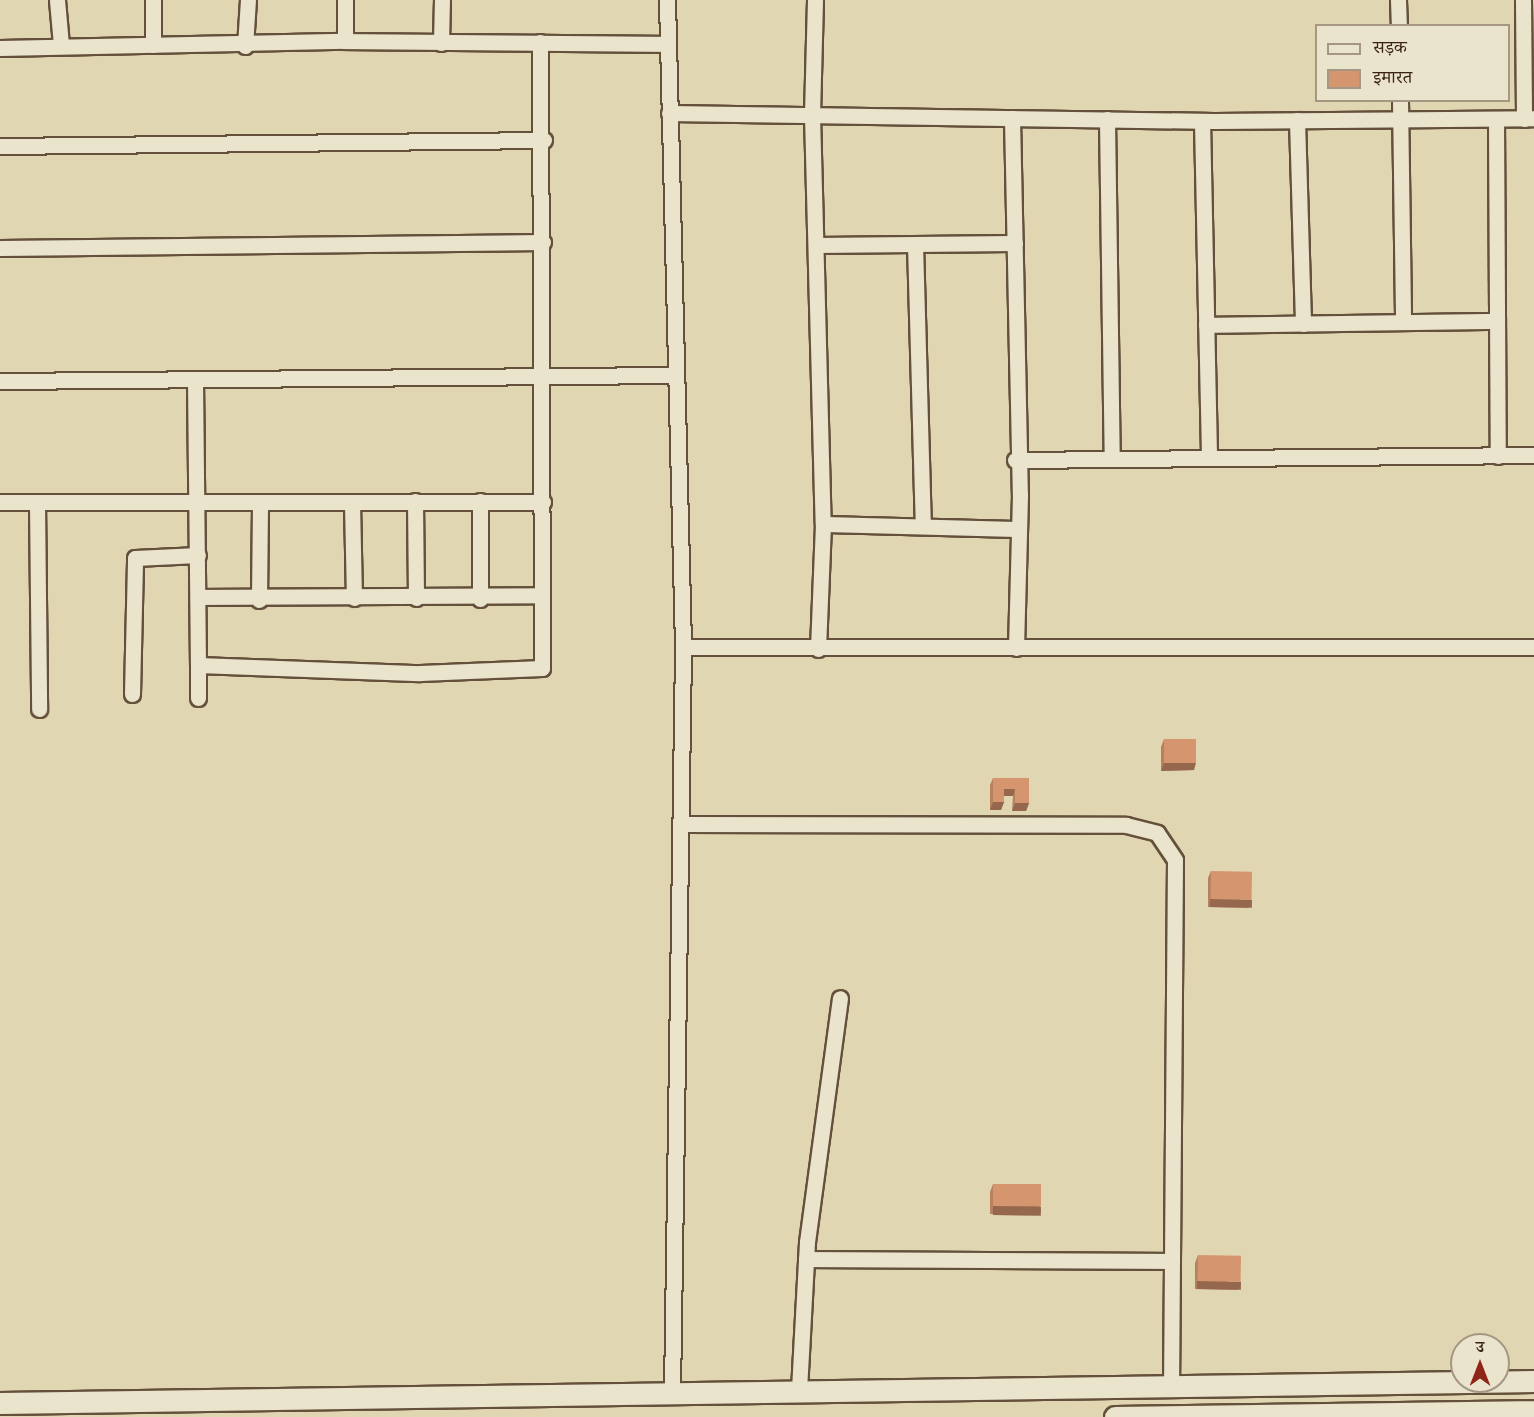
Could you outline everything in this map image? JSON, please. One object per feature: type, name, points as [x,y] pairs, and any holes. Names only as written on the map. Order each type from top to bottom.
[{"type":"street","points":[[57,0],[61,45]]},
{"type":"street","points":[[153,0],[153,45]]},
{"type":"street","points":[[245,46],[248,0]]},
{"type":"street","points":[[345,0],[345,41]]},
{"type":"street","points":[[441,43],[442,0]]},
{"type":"street","points":[[668,0],[683,647],[672,1392]]},
{"type":"street","points":[[815,0],[812,115],[823,524],[818,649]]},
{"type":"street","points":[[1398,0],[1399,24]]},
{"type":"street","points":[[669,113],[1202,121],[1400,117],[1529,119],[1523,0]]},
{"type":"street","points":[[0,48],[61,45],[245,46],[345,41],[668,44]]},
{"type":"street","points":[[198,665],[420,673],[542,668],[544,140],[540,42]]},
{"type":"street","points":[[1400,102],[1403,322]]},
{"type":"street","points":[[1012,118],[1016,243],[1015,460],[1018,529],[1016,648]]},
{"type":"street","points":[[1107,119],[1112,459]]},
{"type":"street","points":[[1496,119],[1498,456]]},
{"type":"street","points":[[1297,120],[1303,324]]},
{"type":"street","points":[[1202,121],[1209,458]]},
{"type":"street","points":[[0,146],[544,140]]},
{"type":"street","points":[[0,248],[543,242]]},
{"type":"street","points":[[816,244],[1016,243]]},
{"type":"street","points":[[915,244],[923,525]]},
{"type":"street","points":[[1206,325],[1497,321]]},
{"type":"street","points":[[0,381],[676,375]]},
{"type":"street","points":[[195,380],[198,698]]},
{"type":"street","points":[[1015,460],[1534,456]]},
{"type":"street","points":[[415,501],[416,598]]},
{"type":"street","points":[[480,501],[480,599]]},
{"type":"street","points":[[0,502],[543,502]]},
{"type":"street","points":[[37,502],[39,709]]},
{"type":"street","points":[[259,600],[260,502]]},
{"type":"street","points":[[352,503],[354,598]]},
{"type":"street","points":[[823,524],[1018,529]]},
{"type":"street","points":[[132,694],[135,558],[198,555]]},
{"type":"street","points":[[198,597],[259,600],[480,599],[542,595]]},
{"type":"street","points":[[683,647],[818,649],[1534,647]]},
{"type":"street","points":[[680,824],[1126,825],[1157,832],[1175,860],[1171,1387]]},
{"type":"street","points":[[799,1390],[806,1260],[840,998]]},
{"type":"street","points":[[806,1260],[1172,1261]]},
{"type":"street","points":[[0,1403],[1534,1381]]},
{"type":"street","points":[[1115,1417],[1534,1410]]},
{"type":"building","points":[[1164,739],[1196,739],[1196,763],[1164,763]]},
{"type":"building","points":[[993,778],[1029,778],[1029,803],[1015,803],[1015,789],[1004,789],[1004,802],[993,802]]},
{"type":"building","points":[[1211,871],[1252,872],[1252,900],[1211,899]]},
{"type":"building","points":[[993,1184],[1041,1184],[1041,1206],[993,1206]]},
{"type":"building","points":[[1198,1255],[1241,1256],[1241,1282],[1198,1281]]}]
